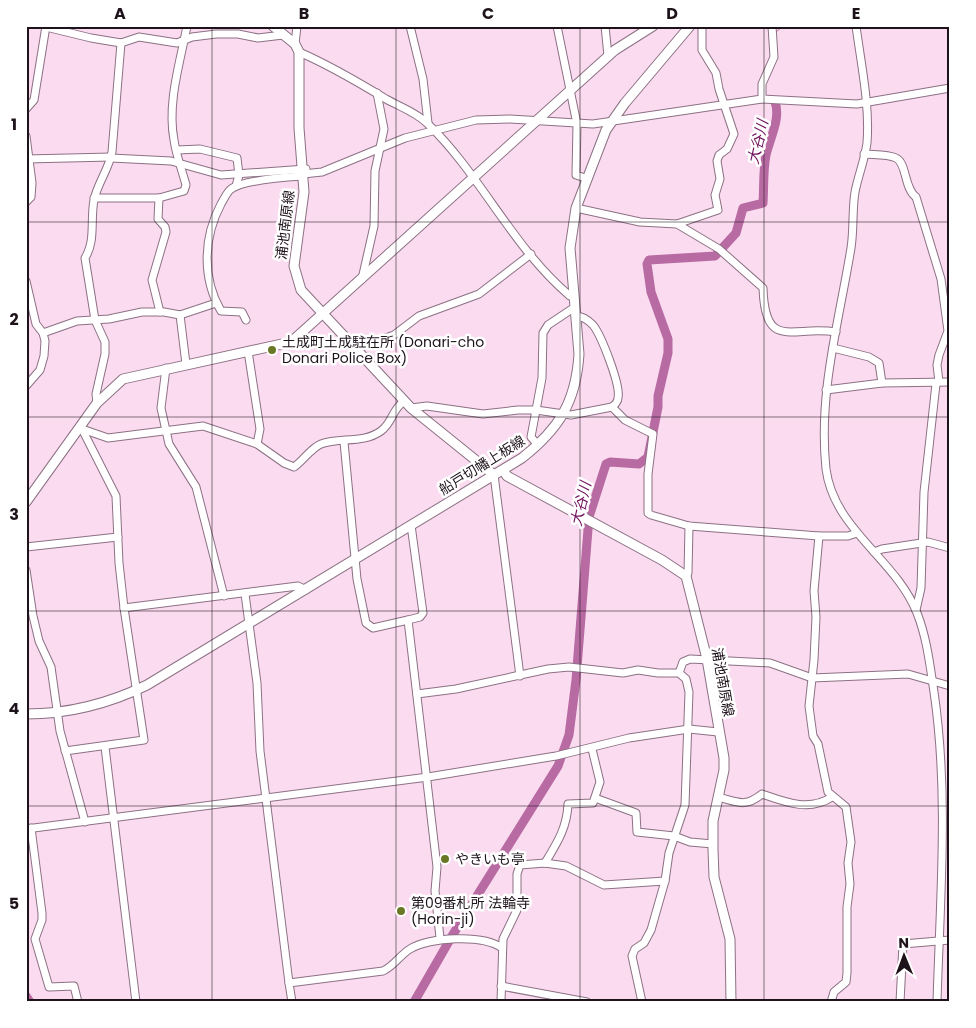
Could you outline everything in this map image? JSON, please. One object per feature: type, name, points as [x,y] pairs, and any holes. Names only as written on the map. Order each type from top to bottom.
[{"type":"main road","points":[[273,26],[297,48]]},
{"type":"main road","points":[[26,502],[82,429],[97,404],[123,379],[291,342],[301,335],[322,312],[362,279],[570,89],[608,56],[653,26]]},
{"type":"main road","name":"船戸切幡上板線","points":[[26,714],[57,713],[91,707],[136,690],[306,590],[503,470],[538,445],[552,432],[564,414],[576,383],[578,370],[570,241],[576,208],[602,140],[612,121],[690,26]]},
{"type":"main road","name":"浦池南原線","points":[[297,48],[299,128],[304,192],[296,249],[295,276],[301,290],[411,408],[494,475]]},
{"type":"main road","points":[[503,470],[507,476],[583,519],[593,522],[662,560],[686,576]]},
{"type":"main road","name":"浦池南原線","points":[[686,576],[706,659],[724,770],[713,821],[714,878],[730,940],[731,1002]]},
{"type":"street","points":[[94,198],[159,198],[184,190],[186,185],[177,150],[173,124],[175,88],[187,26]]},
{"type":"street","points":[[297,26],[297,48],[377,93],[431,127],[450,147],[499,216],[556,284],[570,296],[574,296]]},
{"type":"street","points":[[410,26],[423,79],[431,127]]},
{"type":"street","points":[[557,26],[577,122],[576,174],[588,179]]},
{"type":"street","points":[[605,26],[608,56]]},
{"type":"street","points":[[576,208],[640,222],[677,224],[718,210],[715,196],[720,179],[717,161],[719,155],[727,150],[734,134],[732,122],[723,103],[716,72],[702,50],[702,26]]},
{"type":"street","points":[[762,99],[762,84],[774,57],[772,26]]},
{"type":"street","points":[[856,26],[865,103],[867,140],[854,197],[852,245],[826,390],[824,414],[827,472],[838,504],[856,533],[900,582],[916,610],[922,627],[932,679],[940,739],[942,799],[937,1002]]},
{"type":"street","points":[[26,109],[34,100],[46,27],[121,43],[139,37],[177,43],[192,37],[216,34],[238,34],[258,38],[283,35]]},
{"type":"street","points":[[97,404],[96,394],[105,354],[105,342],[96,320],[85,258],[92,246],[94,198],[111,159],[121,43]]},
{"type":"street","points":[[246,320],[242,312],[225,313],[221,311],[216,303],[206,271],[211,224],[229,190],[236,186],[303,173],[431,127],[476,120],[612,121],[723,103],[762,99],[865,103],[950,88]]},
{"type":"street","points":[[362,279],[374,226],[375,171],[384,129],[377,93]]},
{"type":"street","points":[[26,136],[31,197],[26,202]]},
{"type":"street","points":[[177,150],[189,148],[231,155],[237,158],[239,176],[236,186]]},
{"type":"street","points":[[864,154],[895,158],[900,161],[911,194],[916,197],[923,226],[934,254],[941,279],[949,331],[938,360],[924,492],[921,588],[916,610]]},
{"type":"street","points":[[29,160],[158,160],[214,174],[239,176],[303,173]]},
{"type":"street","points":[[159,198],[158,218],[165,227],[166,232],[152,280],[160,312]]},
{"type":"street","points":[[677,224],[720,249],[763,288],[765,309],[775,329],[782,332],[812,329],[836,332]]},
{"type":"street","points":[[357,348],[394,335],[419,316],[480,294],[531,254]]},
{"type":"street","points":[[26,281],[36,324],[43,333],[44,356],[40,370],[26,386]]},
{"type":"street","points":[[43,333],[78,321],[160,312],[180,315],[216,303]]},
{"type":"street","points":[[411,408],[426,406],[483,414],[518,410],[536,410],[564,414],[612,408],[618,399],[618,390],[610,361],[594,327],[589,321],[575,312],[548,325],[543,333],[542,378],[536,410],[531,437],[538,445]]},
{"type":"street","points":[[180,315],[186,364]]},
{"type":"street","points":[[833,348],[868,357],[879,363],[882,383]]},
{"type":"street","points":[[248,352],[257,394],[260,429],[257,444]]},
{"type":"street","points":[[166,368],[162,408],[166,430],[173,454],[196,488],[224,596]]},
{"type":"street","points":[[826,390],[882,383],[950,382]]},
{"type":"street","points":[[82,429],[108,438],[203,426],[257,444],[284,463],[294,467],[321,444],[368,438],[381,431],[389,423],[395,408],[404,401]]},
{"type":"street","points":[[612,408],[625,420],[653,434],[648,474],[648,513],[651,516],[689,526],[819,536],[848,536],[856,533]]},
{"type":"street","points":[[65,751],[105,747],[144,740],[124,608],[116,496],[82,429]]},
{"type":"street","points":[[344,442],[355,560],[366,623],[372,628],[420,617],[423,613],[411,525]]},
{"type":"street","points":[[494,475],[520,676]]},
{"type":"street","points":[[686,576],[688,573],[689,526]]},
{"type":"street","points":[[819,536],[814,591],[816,617],[812,678],[808,695],[811,726],[818,744],[828,792],[832,797],[840,800],[846,807],[851,842],[848,863],[850,884],[846,907],[848,973],[846,982],[834,992],[831,1002]]},
{"type":"street","points":[[26,547],[118,537]]},
{"type":"street","points":[[874,552],[923,543],[950,548]]},
{"type":"street","points":[[26,570],[32,616],[39,641],[51,667],[57,713],[65,751],[85,822]]},
{"type":"street","points":[[124,608],[298,586],[306,590]]},
{"type":"street","points":[[245,594],[257,683],[258,727],[266,799],[292,1002]]},
{"type":"street","points":[[408,620],[438,867],[435,891],[446,939]]},
{"type":"street","points":[[679,673],[683,662],[690,659],[706,659],[770,663],[812,678],[908,674],[932,679],[950,686]]},
{"type":"street","points":[[417,694],[456,690],[548,669],[578,669],[623,673],[638,670],[658,673],[679,673],[686,679],[689,692],[689,729],[685,805],[674,836],[665,881],[651,930],[644,943],[635,949],[632,956],[642,1002]]},
{"type":"street","points":[[78,1002],[74,986],[49,987],[35,939],[42,913],[28,829],[428,777],[556,756],[592,749],[629,738],[689,729],[718,732]]},
{"type":"street","points":[[105,747],[136,1002]]},
{"type":"street","points":[[545,863],[562,834],[568,819],[568,804],[588,805],[593,803],[600,782],[592,749]]},
{"type":"street","points":[[718,797],[745,804],[750,803],[762,794],[803,806],[813,805],[832,797]]},
{"type":"street","points":[[595,798],[636,813],[637,832],[674,836],[690,842],[713,844]]},
{"type":"street","points":[[500,1002],[502,939],[517,910],[517,874],[520,865],[545,863],[566,866],[604,886],[665,881]]},
{"type":"street","points":[[290,983],[383,971],[390,968],[411,948],[446,939],[487,940],[502,948]]},
{"type":"street","points":[[900,1002],[903,944],[914,941],[939,942],[950,940]]},
{"type":"street","points":[[501,986],[587,1002]]},
{"type":"waterway","points":[[776,32],[783,26]]},
{"type":"waterway","name":"大谷川","points":[[414,1002],[452,936],[558,766],[569,735],[576,680],[589,517],[606,464],[610,462],[639,464],[648,457],[658,407],[658,396],[668,353],[668,339],[651,292],[647,264],[649,260],[715,256],[736,233],[743,208],[763,203],[765,161],[777,115],[775,102]]},
{"type":"waterway","points":[[26,996],[30,1002]]},
{"type":"place","name":"土成町土成駐在所 (Donari-cho Donari Police Box)","points":[[272,350]]},
{"type":"place","name":"やきいも亭","points":[[445,859]]},
{"type":"place","name":"第09番札所 法輪寺 (Horin-ji)","points":[[401,911]]}]
